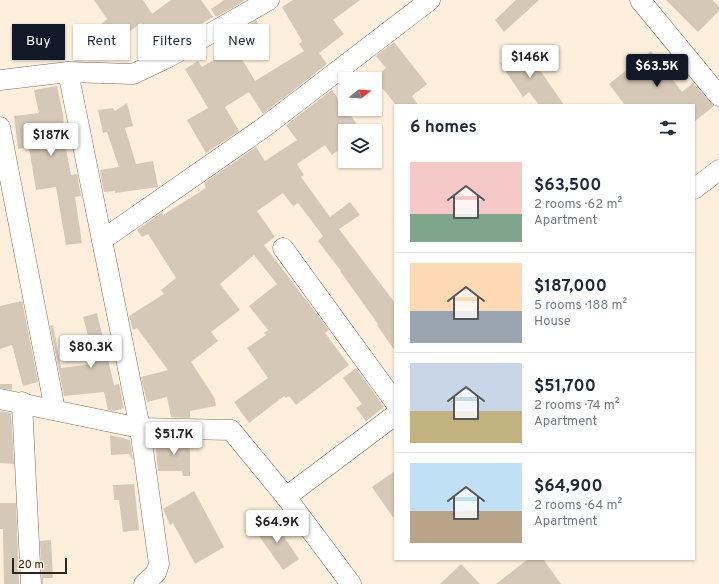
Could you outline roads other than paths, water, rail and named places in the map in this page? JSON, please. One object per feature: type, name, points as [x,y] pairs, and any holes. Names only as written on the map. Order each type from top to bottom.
[{"type":"street","points":[[0,80],[68,72],[132,74],[169,57],[269,0]]},
{"type":"street","points":[[102,240],[263,128],[430,0]]},
{"type":"street","points":[[640,0],[719,96]]},
{"type":"street","points":[[68,72],[140,428],[159,564],[156,573],[144,584]]},
{"type":"street","points":[[0,127],[55,410]]},
{"type":"street","points":[[695,188],[719,170]]},
{"type":"street","points":[[283,248],[394,401]]},
{"type":"street","points":[[0,399],[22,402],[140,428],[231,430],[286,497],[351,584]]},
{"type":"street","points":[[22,402],[31,584]]},
{"type":"street","points":[[286,497],[394,416]]}]
